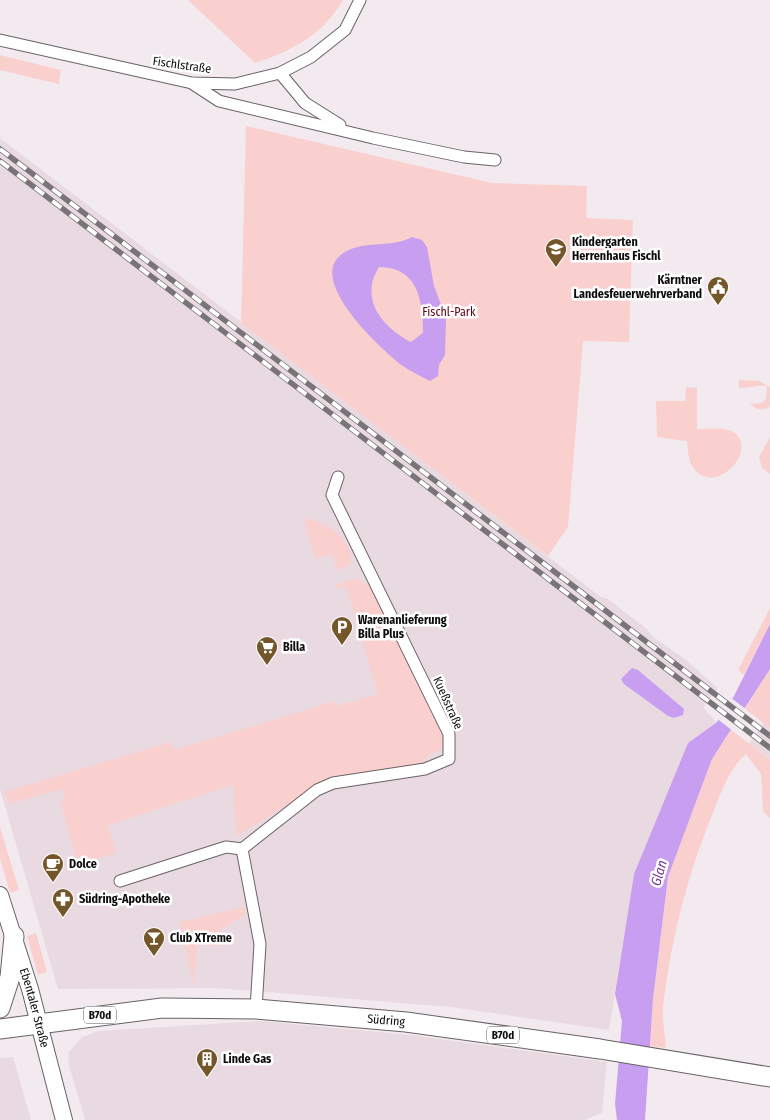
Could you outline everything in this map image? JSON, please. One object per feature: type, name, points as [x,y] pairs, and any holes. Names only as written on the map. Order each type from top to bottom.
[{"type":"main road","name":"Ebentaler Straße","points":[[0,895],[14,936],[64,1120]]},
{"type":"main road","points":[[0,1008],[10,977],[14,936]]},
{"type":"main road","name":"Südring","points":[[0,1029],[162,1008],[256,1009],[406,1022],[600,1049],[770,1077]]},
{"type":"street","name":"Fischlstraße","points":[[0,40],[192,83],[235,84],[280,73],[311,56],[345,30],[360,0]]},
{"type":"street","points":[[280,73],[293,91],[305,103],[347,130]]},
{"type":"street","points":[[192,83],[219,101],[464,157],[495,160]]},
{"type":"street","name":"Kueßstraße","points":[[242,849],[317,790],[333,782],[426,769],[449,759],[449,734],[332,495],[338,477]]},
{"type":"street","points":[[120,881],[226,847],[242,849],[260,944],[256,1009]]},
{"type":"shaded area","points":[[0,138],[601,597],[608,599],[648,630],[651,635],[686,660],[718,688],[703,707],[716,722],[688,743],[634,874],[609,1030],[451,1007],[216,988],[58,989],[0,789]]},
{"type":"shaded area","points":[[764,723],[770,728],[770,759],[749,743]]},
{"type":"shaded area","points":[[260,1021],[411,1035],[607,1062],[602,1113],[584,1120],[85,1120],[68,1062],[69,1052],[82,1037],[99,1031]]},
{"type":"shaded area","points":[[13,1057],[31,1120],[0,1120],[0,1058]]},
{"type":"green space","points":[[188,0],[343,0],[326,23],[305,40],[282,53],[255,63]]},
{"type":"green space","points":[[0,55],[61,70],[59,84],[0,70]]},
{"type":"green space","name":"Fischl-Park","points":[[246,126],[492,183],[587,186],[586,218],[633,220],[629,342],[583,341],[568,527],[548,556],[241,323]]},
{"type":"green space","points":[[739,380],[759,381],[770,387],[770,407],[759,409],[750,404],[762,403],[766,399],[767,386],[739,388]]},
{"type":"green space","points":[[686,387],[697,388],[697,429],[727,430],[740,439],[742,448],[738,459],[722,475],[711,478],[700,474],[690,462],[687,441],[657,437],[656,401],[685,401]]},
{"type":"green space","points":[[770,437],[770,474],[762,468],[759,457]]},
{"type":"green space","points":[[303,518],[321,523],[337,533],[348,547],[351,555],[351,565],[337,570],[332,554],[315,559]]},
{"type":"green space","points":[[356,578],[371,587],[445,735],[442,750],[430,754],[423,764],[334,777],[236,836],[233,785],[108,825],[116,853],[78,864],[60,802],[65,800],[62,789],[9,804],[4,792],[171,742],[174,750],[335,701],[337,706],[378,694],[346,586],[335,589],[335,585]]},
{"type":"green space","points":[[770,608],[770,624],[744,675],[738,670]]},
{"type":"green space","points":[[770,669],[770,728],[745,709]]},
{"type":"green space","points":[[731,730],[770,759],[770,818],[763,811],[761,774],[746,754],[735,766],[720,794],[696,858],[682,906],[666,981],[663,1006],[666,1048],[650,1046],[653,999],[668,877],[712,759]]},
{"type":"green space","points":[[0,827],[19,890],[10,893],[0,859]]},
{"type":"green space","points":[[244,907],[245,915],[221,929],[220,946],[197,945],[194,986],[179,922]]},
{"type":"green space","points":[[36,933],[47,972],[38,975],[27,936]]},
{"type":"water","points":[[412,237],[422,240],[427,247],[434,286],[446,318],[445,355],[439,365],[438,376],[430,381],[400,364],[377,344],[350,313],[339,296],[333,280],[333,266],[342,254],[350,249],[404,241]],"holes":[[[379,267],[392,269],[410,279],[416,288],[422,309],[423,333],[411,342],[400,336],[383,320],[373,301],[371,290],[373,279]]]},
{"type":"water","name":"Glan","points":[[770,624],[770,669],[712,759],[668,877],[653,999],[645,1120],[617,1120],[615,1104],[622,1021],[615,994],[634,874],[688,743],[717,722],[734,696]]},
{"type":"water","points":[[632,668],[638,670],[684,709],[683,715],[674,718],[668,716],[624,684],[621,679]]},
{"type":"pier","points":[[730,697],[747,710],[733,731],[716,718]]},
{"type":"railway","points":[[0,149],[770,736]]},
{"type":"railway","points":[[0,161],[770,748]]},
{"type":"place","name":"Kindergarten Herrenhaus Fischl","points":[[556,268]]},
{"type":"place","name":"Kärntner Landesfeuerwehrverband","points":[[718,306]]},
{"type":"place","name":"Warenanlieferung Billa Plus","points":[[342,646]]},
{"type":"place","name":"Billa","points":[[267,666]]},
{"type":"place","name":"Dolce","points":[[53,883]]},
{"type":"place","name":"Südring-Apotheke","points":[[63,918]]},
{"type":"place","name":"Club XTreme","points":[[154,957]]},
{"type":"place","name":"Linde Gas","points":[[207,1078]]}]
